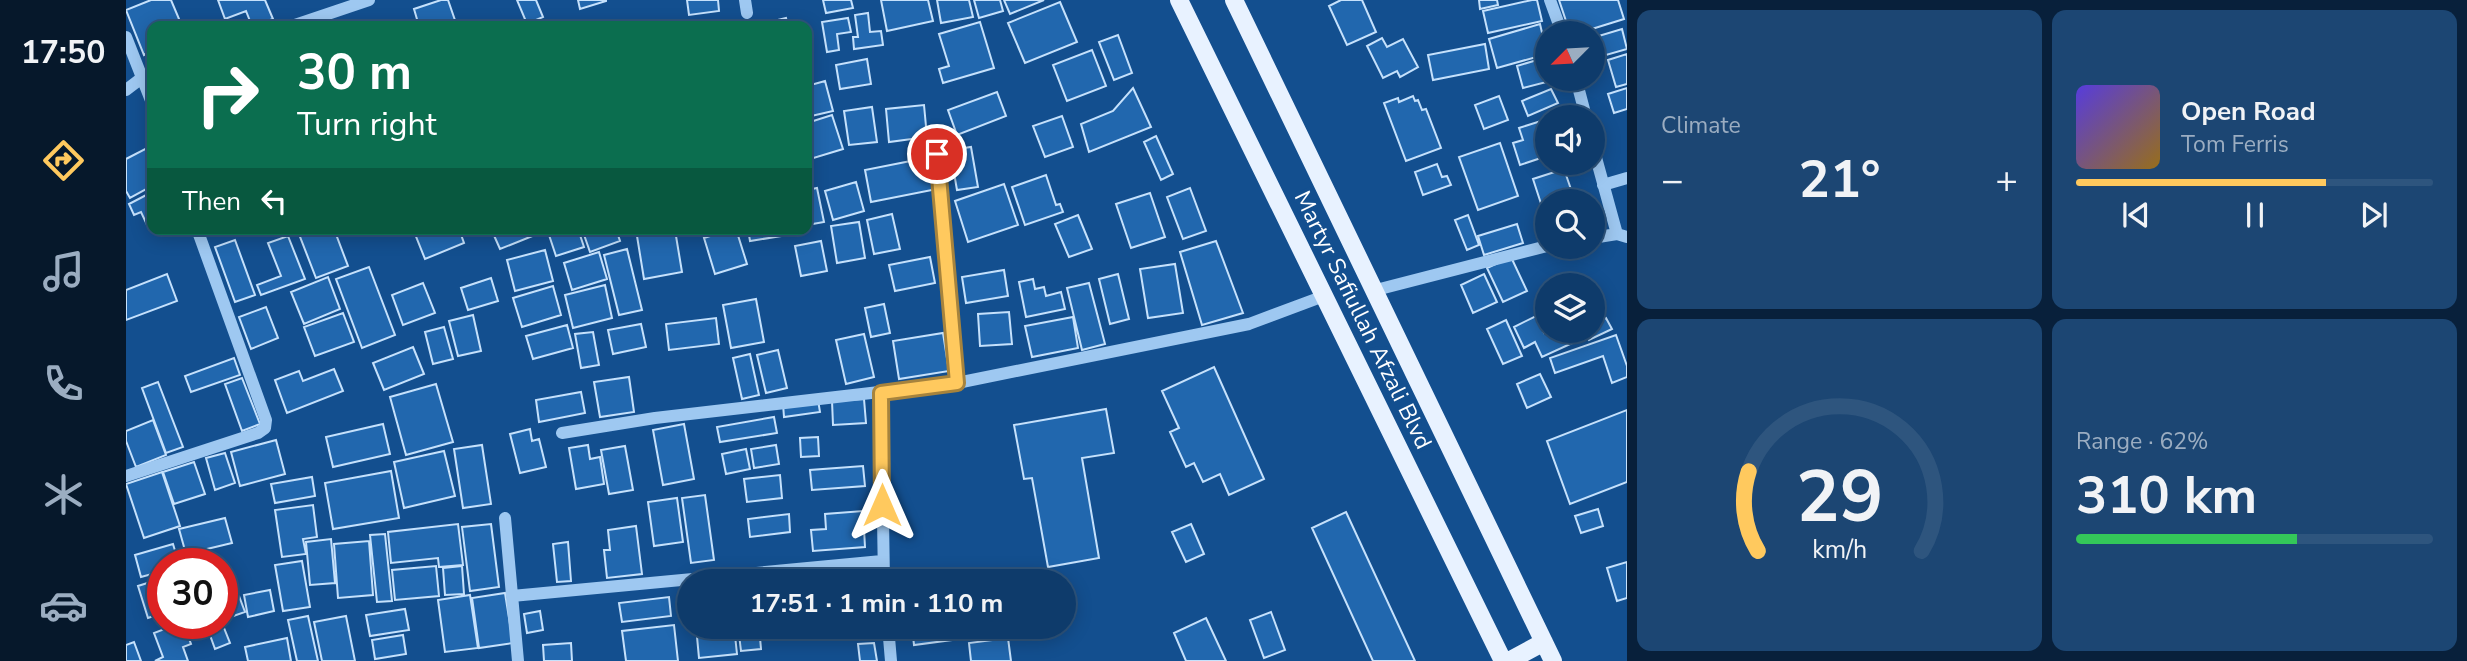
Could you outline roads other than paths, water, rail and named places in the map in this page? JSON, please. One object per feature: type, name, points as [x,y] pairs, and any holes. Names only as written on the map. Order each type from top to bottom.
[{"type":"main road","name":"Martyr Safiullah Afzali Blvd","points":[[1179,0],[1503,661]]},
{"type":"main road","name":"Martyr Safiullah Afzali Blvd","points":[[1234,0],[1553,661]]},
{"type":"main road","points":[[1509,661],[1544,642]]},
{"type":"street","points":[[307,21],[369,0]]},
{"type":"street","points":[[1550,0],[1558,21]]},
{"type":"street","points":[[126,37],[147,74]]},
{"type":"street","points":[[126,90],[147,77]]},
{"type":"street","points":[[937,154],[957,383]]},
{"type":"street","points":[[1600,175],[1622,236]]},
{"type":"street","points":[[1603,185],[1627,178]]},
{"type":"street","points":[[126,476],[258,433],[265,428],[266,420],[199,235]]},
{"type":"street","points":[[1376,290],[1535,249]]},
{"type":"street","points":[[562,433],[668,416],[859,392],[881,393],[957,383],[1249,324],[1324,296]]},
{"type":"street","points":[[881,393],[883,569]]},
{"type":"street","points":[[505,518],[518,661]]},
{"type":"street","points":[[512,596],[882,561]]},
{"type":"street","points":[[889,639],[891,661]]}]
